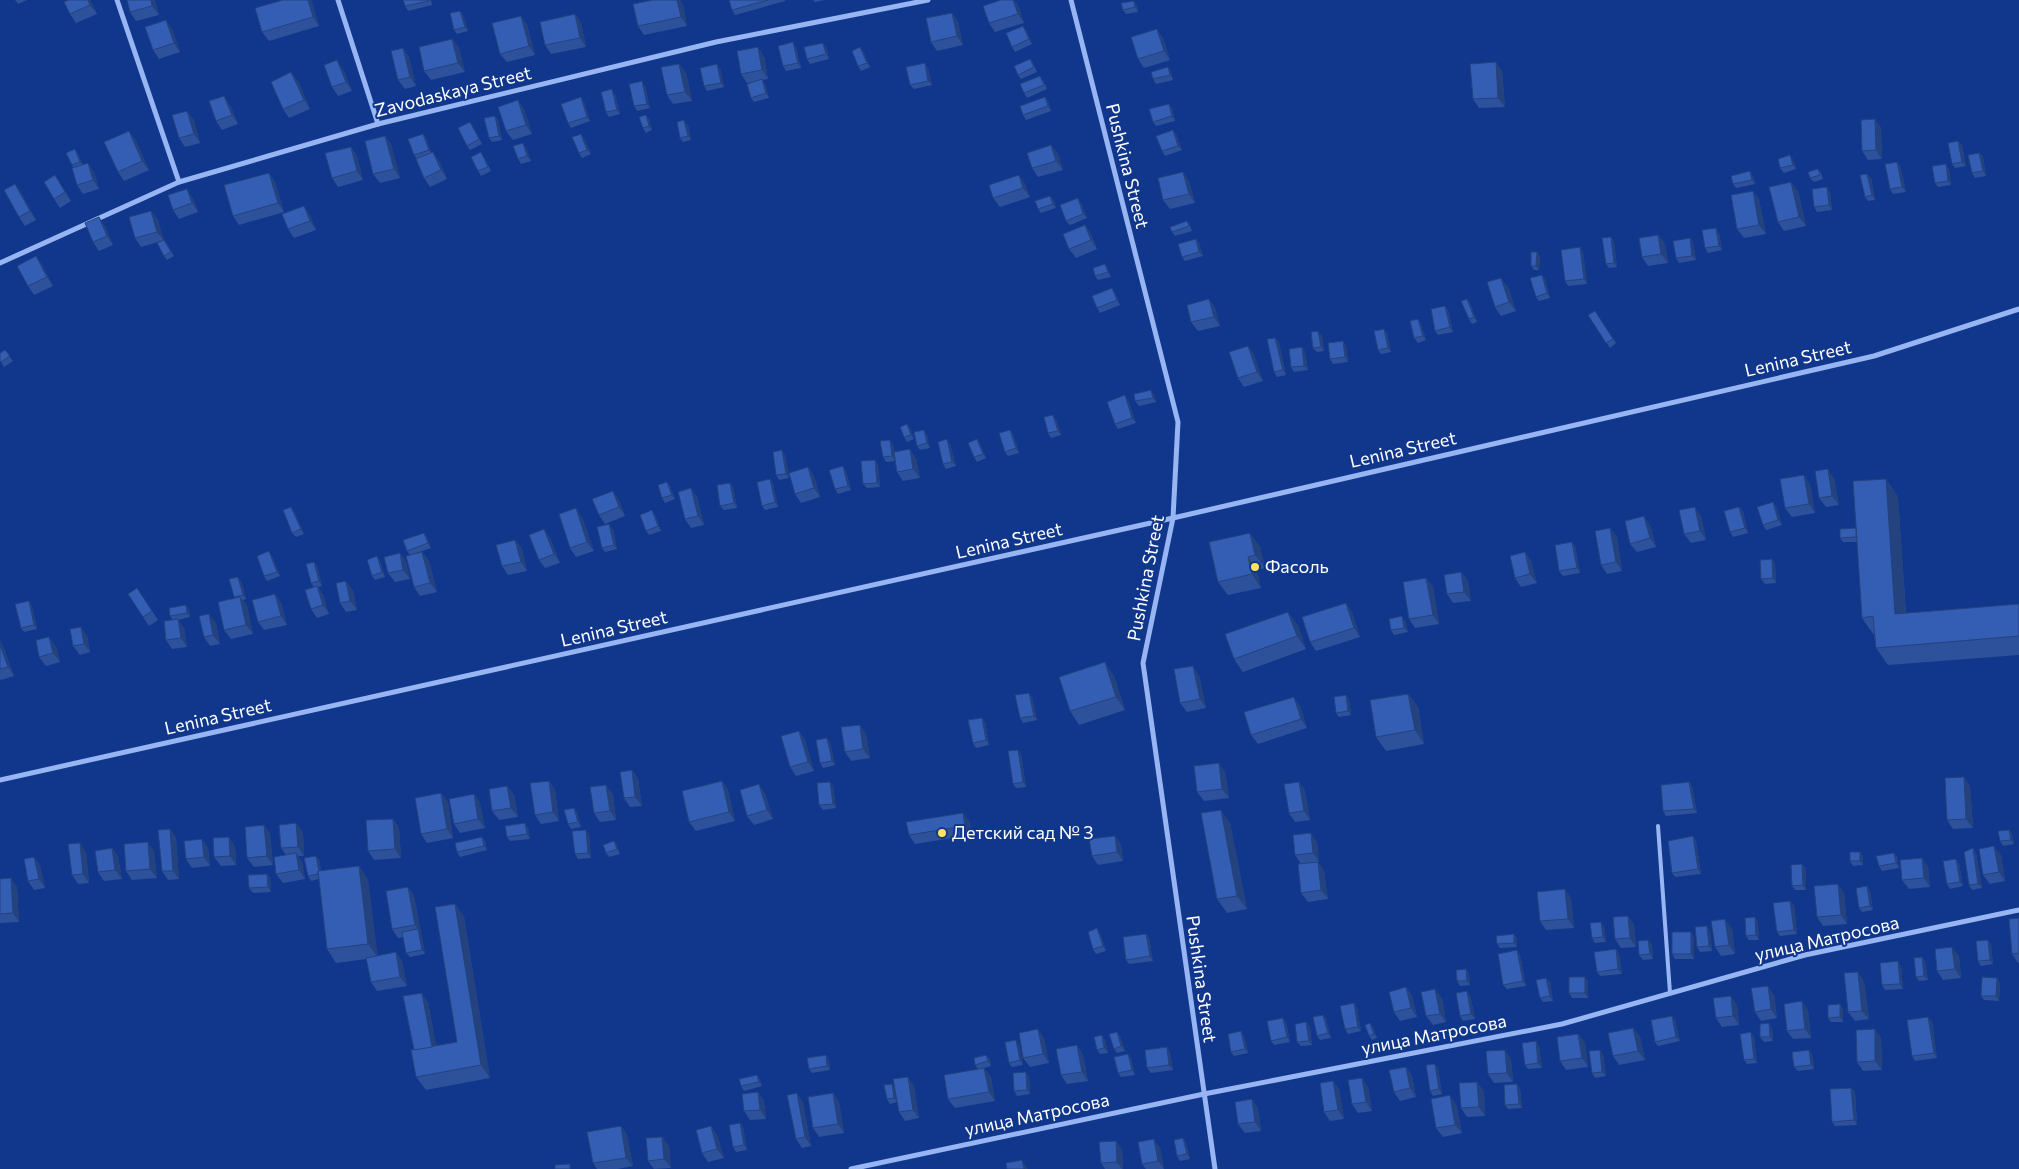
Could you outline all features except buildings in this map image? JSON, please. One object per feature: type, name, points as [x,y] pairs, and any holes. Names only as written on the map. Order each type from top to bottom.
[{"type":"street","points":[[116,0],[179,182]]},
{"type":"street","points":[[338,0],[378,124]]},
{"type":"street","name":"Zavodaskaya Street","points":[[0,263],[179,182],[378,124],[716,42],[928,0]]},
{"type":"street","name":"Pushkina Street","points":[[1071,0],[1178,422],[1173,518],[1143,663],[1214,1169]]},
{"type":"street","name":"Lenina Street","points":[[0,780],[1173,518],[1874,356],[2019,309]]},
{"type":"street","name":"улица Матросова","points":[[851,1169],[1204,1094],[1562,1024],[1805,955],[2019,910]]},
{"type":"lane","points":[[1658,826],[1670,993]]},
{"type":"place","name":"Фасоль","points":[[1255,567]]},
{"type":"place","name":"Детский сад № 3","points":[[942,833]]}]
